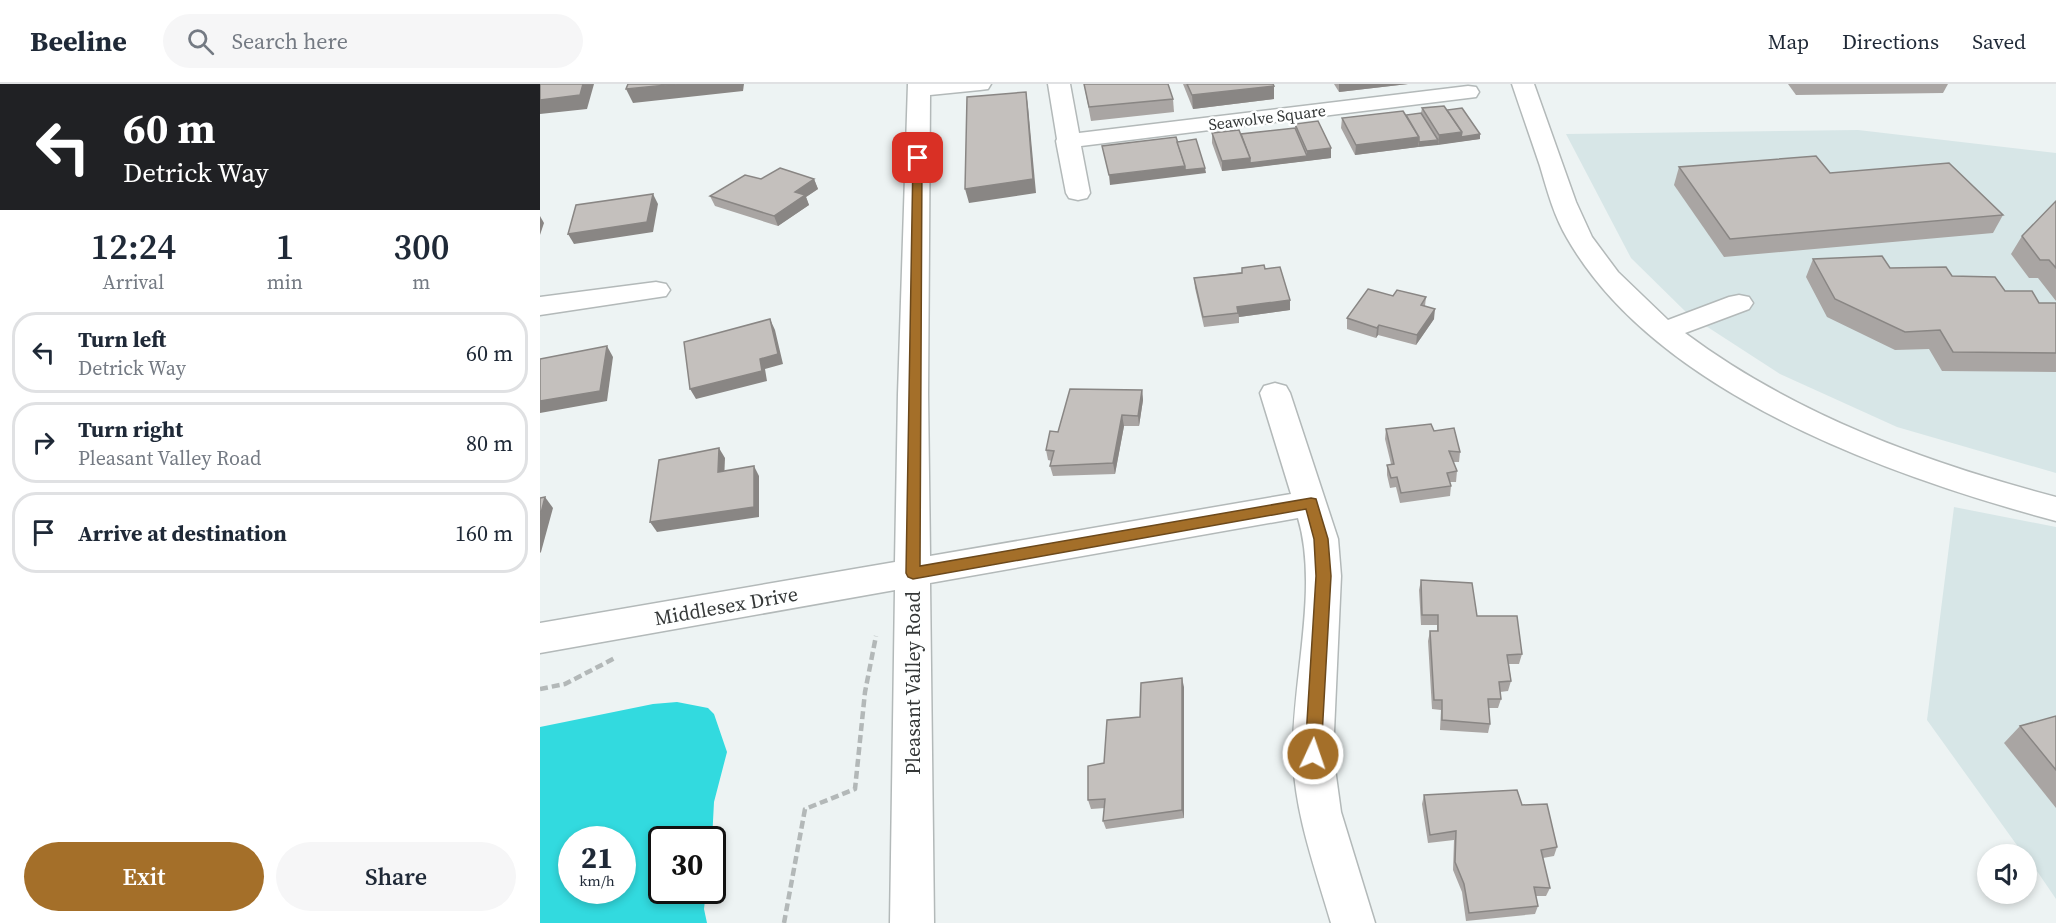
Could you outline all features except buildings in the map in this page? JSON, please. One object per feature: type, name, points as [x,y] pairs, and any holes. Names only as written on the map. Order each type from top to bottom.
[{"type":"street","points":[[919,87],[980,84]]},
{"type":"street","points":[[1059,84],[1067,141],[1078,193]]},
{"type":"street","points":[[1523,84],[1569,216],[1584,245],[1607,276],[1637,308],[1665,331],[1723,374],[1808,422],[1873,451],[1945,478],[2056,509]]},
{"type":"street","name":"Pleasant Valley Road","points":[[912,923],[913,573],[919,87]]},
{"type":"street","name":"Seawolve Square","points":[[1067,141],[1313,101],[1468,92]]},
{"type":"street","points":[[540,306],[656,290]]},
{"type":"street","points":[[1665,331],[1739,303]]},
{"type":"street","points":[[1275,393],[1321,539],[1323,576],[1313,754],[1320,812],[1353,923]]},
{"type":"street","name":"Middlesex Drive","points":[[540,638],[1311,503]]},
{"type":"path","points":[[784,923],[806,809],[855,789],[864,692],[878,627]]},
{"type":"path","points":[[540,689],[565,684],[618,657]]},
{"type":"shaded area","points":[[1858,130],[2056,153],[2056,473],[1897,427],[1780,374],[1689,315],[1631,258],[1566,134]]},
{"type":"shaded area","points":[[1954,507],[2056,527],[2056,899],[2037,871],[2037,844],[2016,844],[1927,720]]},
{"type":"water","points":[[677,702],[708,708],[714,714],[727,752],[714,802],[713,826],[648,826],[648,904],[705,904],[707,923],[540,923],[540,727],[653,704]]},
{"type":"route","points":[[918,158],[913,394],[913,573],[1311,503],[1321,539],[1323,576],[1313,754]]}]
